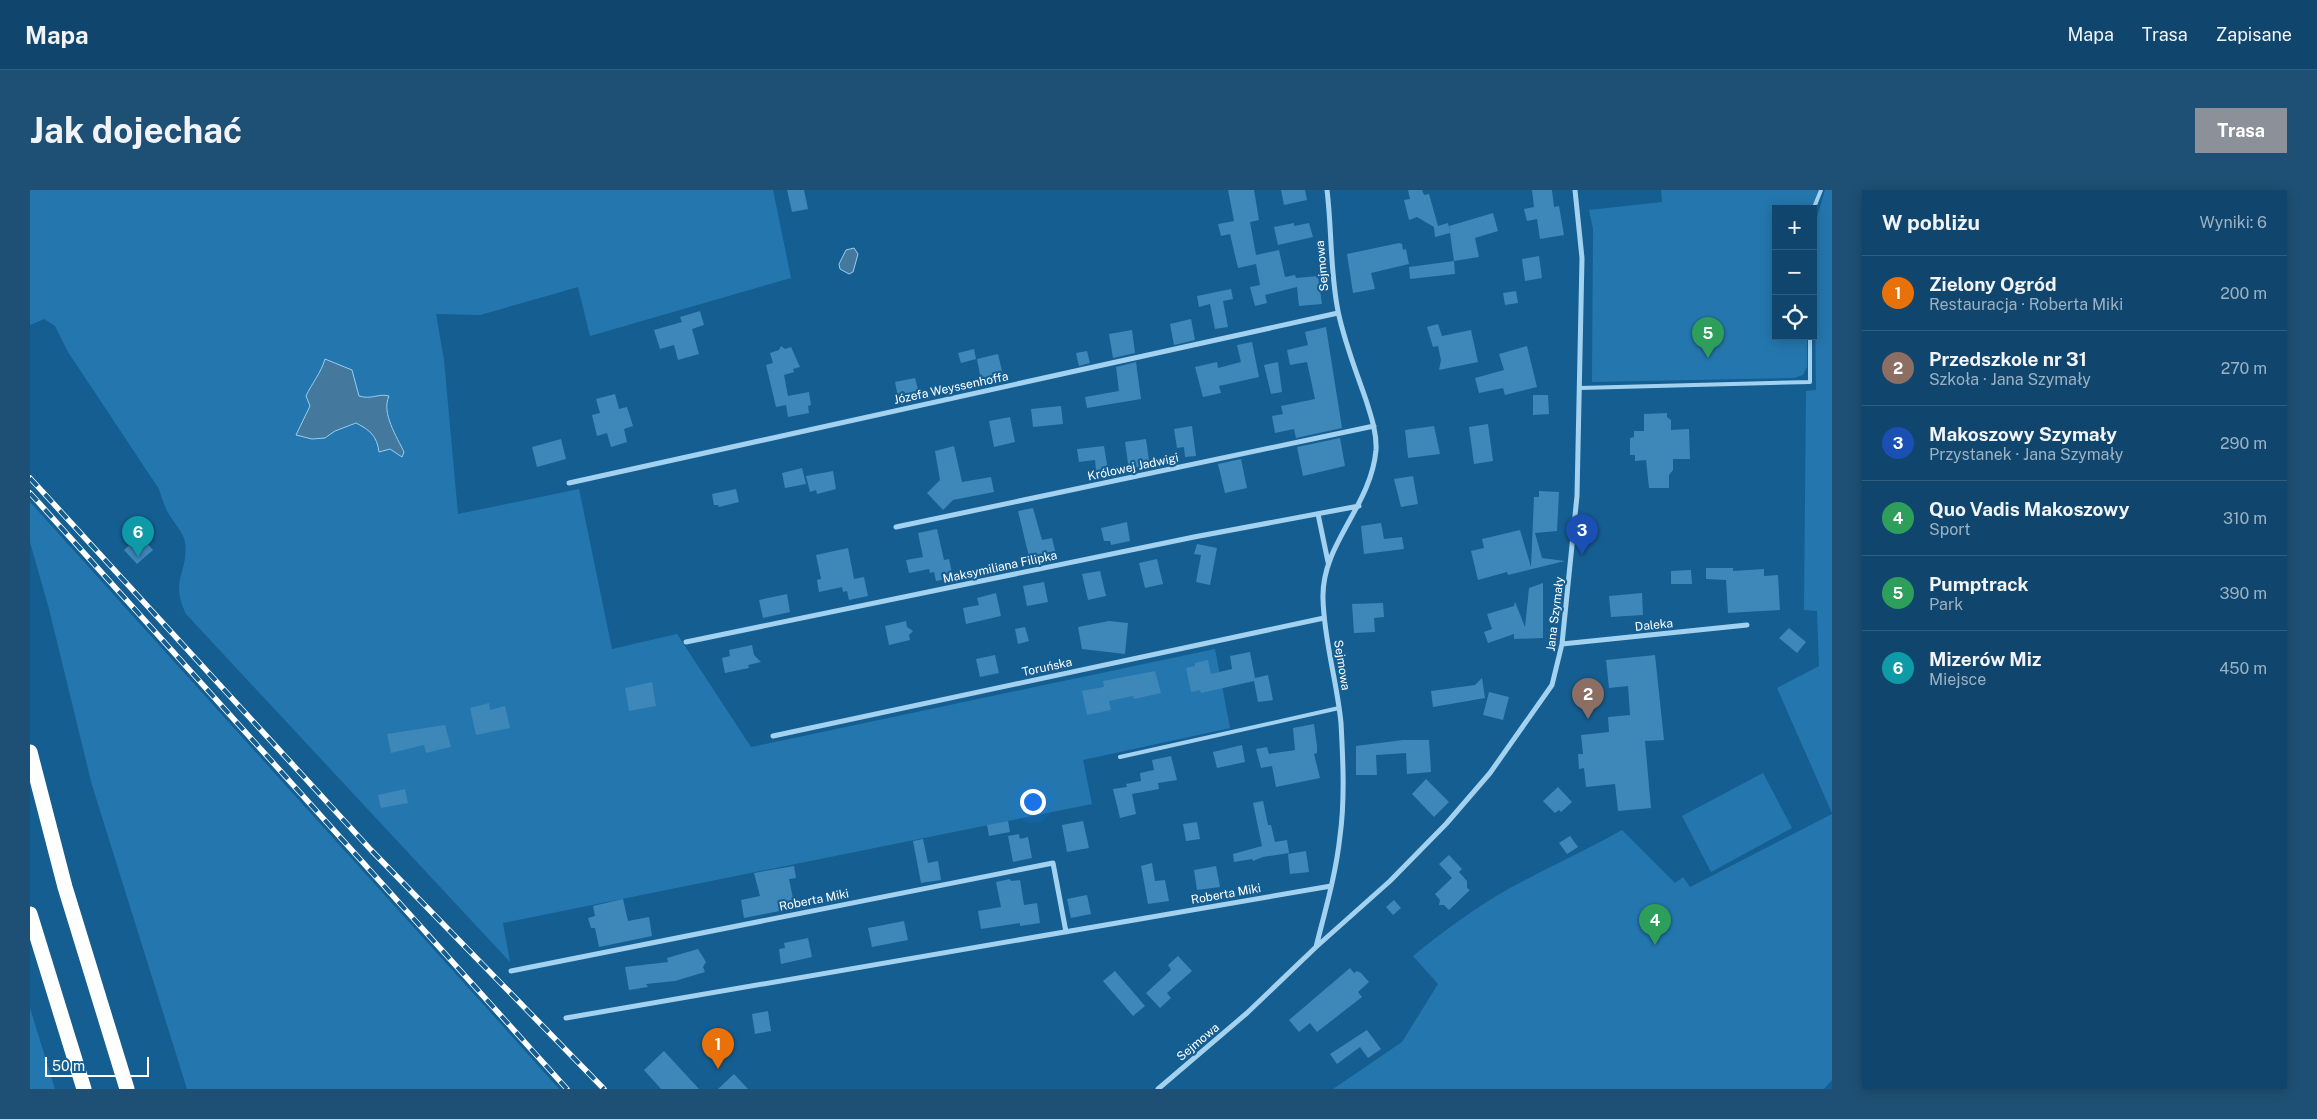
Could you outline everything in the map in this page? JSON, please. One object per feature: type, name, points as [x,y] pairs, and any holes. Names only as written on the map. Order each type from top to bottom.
[{"type":"highway","points":[[30,752],[65,887],[128,1089]]},
{"type":"highway","points":[[30,914],[84,1089]]},
{"type":"street","name":"Sejmowa","points":[[1158,1089],[1247,1013],[1316,947],[1341,836],[1342,748],[1339,708],[1324,618],[1323,580],[1328,562],[1359,506],[1374,470],[1376,447],[1374,426],[1338,313],[1331,267],[1327,190]]},
{"type":"street","name":"Jana Szymały","points":[[1316,947],[1396,875],[1446,824],[1490,773],[1552,685],[1562,644],[1574,536],[1580,388],[1582,258],[1574,190]]},
{"type":"street","name":"Józefa Weyssenhoffa","points":[[569,483],[1338,313]]},
{"type":"street","name":"Królowej Jadwigi","points":[[896,527],[1374,426]]},
{"type":"street","name":"Maksymiliana Filipka","points":[[686,642],[1194,537],[1359,506]]},
{"type":"street","points":[[1318,514],[1328,562]]},
{"type":"street","name":"Toruńska","points":[[773,736],[1324,618]]},
{"type":"street","name":"Daleka","points":[[1562,644],[1747,626]]},
{"type":"street","name":"Roberta Miki","points":[[511,971],[1053,863],[1066,932]]},
{"type":"street","name":"Roberta Miki","points":[[566,1018],[1331,886]]},
{"type":"lane","points":[[1815,205],[1821,190]]},
{"type":"lane","points":[[1580,388],[1810,382],[1810,340]]},
{"type":"lane","points":[[1120,756],[1339,708]]},
{"type":"shaded area","points":[[30,190],[773,190],[791,278],[590,336],[578,287],[480,315],[436,314],[444,360],[458,514],[579,489],[612,649],[677,634],[751,747],[1215,649],[1230,728],[1083,760],[1092,804],[503,923],[510,962],[186,614],[179,592],[185,542],[167,511],[159,489],[68,352],[55,326],[44,319],[30,325]]},
{"type":"shaded area","points":[[1661,190],[1818,190],[1813,205],[1772,205],[1772,340],[1807,340],[1807,367],[1803,375],[1794,378],[1592,382],[1593,229],[1589,210],[1662,202]]},
{"type":"shaded area","points":[[1825,190],[1832,190],[1832,813],[1777,688],[1819,666],[1817,611],[1804,610],[1806,391],[1816,390],[1817,218]]},
{"type":"shaded area","points":[[854,248],[858,254],[853,272],[849,274],[840,269],[839,264],[846,250]]},
{"type":"shaded area","points":[[325,359],[352,370],[359,396],[389,396],[387,403],[388,417],[404,452],[402,457],[390,449],[379,452],[377,442],[372,434],[356,423],[335,431],[325,438],[312,439],[296,435],[310,406],[306,396]]},
{"type":"shaded area","points":[[30,502],[559,1089],[187,1089],[92,785],[49,609],[30,542]]},
{"type":"shaded area","points":[[1763,773],[1792,828],[1711,872],[1682,816]]},
{"type":"shaded area","points":[[1832,814],[1832,1080],[1824,1089],[1333,1089],[1402,1042],[1438,984],[1413,956],[1460,920],[1510,888],[1622,830],[1675,883],[1683,877],[1690,887]]},
{"type":"shaded area","points":[[30,1008],[55,1089],[30,1089]]},
{"type":"building","points":[[787,190],[804,190],[808,209],[792,212]]},
{"type":"building","points":[[1228,190],[1254,190],[1259,220],[1250,222],[1256,255],[1279,250],[1285,277],[1295,275],[1296,278],[1318,276],[1322,304],[1299,306],[1297,287],[1265,295],[1267,303],[1255,306],[1250,287],[1260,285],[1256,264],[1238,268],[1230,234],[1221,236],[1218,224],[1234,221]]},
{"type":"building","points":[[1281,190],[1305,190],[1307,200],[1284,205]]},
{"type":"building","points":[[1408,190],[1422,190],[1424,195],[1429,194],[1438,226],[1448,223],[1450,232],[1449,226],[1493,213],[1498,231],[1475,238],[1479,257],[1454,261],[1450,233],[1435,237],[1434,227],[1417,217],[1409,220],[1404,200],[1410,199]]},
{"type":"building","points":[[1532,190],[1552,190],[1554,207],[1559,206],[1564,235],[1540,239],[1537,219],[1527,221],[1524,209],[1534,207]]},
{"type":"building","points":[[1294,223],[1294,226],[1309,223],[1313,237],[1278,245],[1274,227]]},
{"type":"building","points":[[1399,243],[1402,244],[1403,250],[1406,249],[1409,264],[1371,273],[1375,289],[1353,293],[1347,254]]},
{"type":"building","points":[[1539,256],[1542,278],[1525,281],[1522,259]]},
{"type":"building","points":[[1454,261],[1455,274],[1410,279],[1409,267]]},
{"type":"building","points":[[1231,289],[1233,299],[1223,301],[1228,327],[1215,329],[1210,304],[1199,307],[1197,296]]},
{"type":"building","points":[[1516,291],[1518,303],[1505,305],[1503,293]]},
{"type":"building","points":[[700,311],[704,325],[692,329],[699,354],[678,360],[674,345],[660,349],[654,330],[682,322],[680,317]]},
{"type":"building","points":[[1191,319],[1195,340],[1174,345],[1170,324]]},
{"type":"building","points":[[1438,324],[1442,336],[1471,330],[1478,362],[1439,370],[1441,360],[1438,346],[1433,347],[1427,327]]},
{"type":"building","points":[[1326,327],[1342,428],[1296,438],[1294,429],[1275,433],[1272,416],[1283,414],[1281,406],[1315,399],[1307,362],[1290,365],[1287,350],[1308,345],[1305,332]]},
{"type":"building","points":[[1132,330],[1135,353],[1113,358],[1109,334]]},
{"type":"building","points":[[1252,342],[1259,377],[1219,386],[1221,393],[1203,397],[1195,367],[1217,362],[1218,368],[1241,362],[1237,345]]},
{"type":"building","points":[[781,346],[785,349],[791,347],[800,367],[793,369],[794,372],[784,375],[788,396],[809,392],[811,405],[808,406],[809,413],[788,417],[786,405],[776,407],[766,365],[773,363],[770,353],[779,350]]},
{"type":"building","points":[[1527,346],[1537,387],[1505,395],[1503,388],[1479,393],[1475,378],[1504,370],[1499,354]]},
{"type":"building","points":[[974,349],[976,359],[961,363],[958,353]]},
{"type":"building","points":[[1087,351],[1090,363],[1079,366],[1076,353]]},
{"type":"building","points":[[998,354],[1003,375],[981,380],[977,359]]},
{"type":"building","points":[[1136,362],[1141,399],[1087,408],[1085,397],[1119,391],[1116,367]]},
{"type":"building","points":[[1278,362],[1282,392],[1271,394],[1264,365]]},
{"type":"building","points":[[915,378],[920,397],[899,402],[895,382]]},
{"type":"building","points":[[615,394],[619,409],[627,407],[633,426],[624,429],[627,442],[611,447],[607,433],[597,436],[592,415],[600,413],[596,399]]},
{"type":"building","points":[[1533,395],[1548,395],[1549,414],[1533,415]]},
{"type":"building","points":[[1061,406],[1063,424],[1033,427],[1031,409]]},
{"type":"building","points":[[1667,413],[1667,417],[1671,420],[1671,430],[1689,429],[1690,459],[1673,459],[1673,470],[1669,475],[1669,488],[1649,488],[1646,460],[1635,461],[1635,455],[1630,455],[1630,438],[1634,437],[1634,431],[1644,431],[1644,414]]},
{"type":"building","points":[[1010,417],[1015,442],[994,447],[989,421]]},
{"type":"building","points":[[1488,424],[1493,461],[1474,464],[1469,427]]},
{"type":"building","points":[[1192,426],[1196,456],[1185,457],[1184,447],[1177,448],[1174,429]]},
{"type":"building","points":[[1434,426],[1440,454],[1408,458],[1405,430]]},
{"type":"building","points":[[1340,438],[1345,466],[1303,476],[1297,447]]},
{"type":"building","points":[[561,439],[566,459],[537,467],[532,447]]},
{"type":"building","points":[[1146,439],[1150,468],[1129,470],[1125,442]]},
{"type":"building","points":[[954,446],[962,482],[991,477],[994,492],[953,500],[943,510],[927,493],[940,480],[935,451]]},
{"type":"building","points":[[1104,446],[1108,470],[1096,471],[1095,460],[1079,462],[1077,449]]},
{"type":"building","points":[[1241,459],[1247,488],[1225,493],[1218,464]]},
{"type":"building","points":[[802,468],[806,484],[785,488],[782,473]]},
{"type":"building","points":[[833,471],[836,489],[817,494],[816,490],[810,492],[806,476]]},
{"type":"building","points":[[1413,476],[1418,504],[1401,507],[1394,479]]},
{"type":"building","points":[[736,489],[739,502],[719,507],[714,505],[712,494]]},
{"type":"building","points":[[1539,491],[1559,492],[1557,531],[1535,533],[1542,558],[1565,561],[1508,575],[1507,572],[1478,580],[1471,551],[1484,548],[1482,539],[1520,530],[1531,567],[1534,497],[1539,497]]},
{"type":"building","points":[[1033,508],[1042,540],[1052,538],[1056,555],[1030,561],[1018,511]]},
{"type":"building","points":[[1127,522],[1130,541],[1111,545],[1110,541],[1104,541],[1101,528]]},
{"type":"building","points":[[1381,523],[1384,539],[1402,537],[1404,549],[1364,554],[1361,526]]},
{"type":"building","points":[[937,529],[944,560],[949,559],[953,578],[936,581],[934,572],[930,573],[929,569],[909,573],[906,560],[923,557],[918,533]]},
{"type":"building","points":[[140,535],[153,550],[137,564],[124,550]]},
{"type":"building","points":[[1197,544],[1217,548],[1210,585],[1196,582],[1201,555],[1194,554]]},
{"type":"building","points":[[848,548],[854,579],[864,577],[868,596],[849,600],[847,591],[843,592],[842,587],[819,592],[817,580],[821,579],[816,555]]},
{"type":"building","points":[[1157,559],[1163,584],[1145,588],[1139,563]]},
{"type":"building","points":[[1706,568],[1733,568],[1733,571],[1764,569],[1764,576],[1778,575],[1780,610],[1728,613],[1726,580],[1706,579]]},
{"type":"building","points":[[1691,570],[1692,584],[1671,584],[1671,571]]},
{"type":"building","points":[[1100,571],[1106,596],[1088,600],[1082,574]]},
{"type":"building","points":[[1044,582],[1048,602],[1027,606],[1023,586]]},
{"type":"building","points":[[1543,583],[1543,638],[1514,639],[1514,634],[1488,643],[1484,632],[1492,629],[1487,614],[1514,606],[1515,602],[1525,627],[1529,588]]},
{"type":"building","points":[[996,593],[1001,616],[966,624],[963,608],[979,605],[977,598]]},
{"type":"building","points":[[1642,593],[1643,615],[1611,617],[1609,596]]},
{"type":"building","points":[[787,594],[790,612],[763,618],[759,600]]},
{"type":"building","points":[[1383,603],[1384,617],[1374,618],[1375,632],[1354,633],[1352,604]]},
{"type":"building","points":[[906,621],[907,627],[913,631],[909,635],[910,640],[889,645],[885,626]]},
{"type":"building","points":[[1109,621],[1128,623],[1125,654],[1082,649],[1078,627]]},
{"type":"building","points":[[1025,627],[1029,641],[1018,644],[1015,629]]},
{"type":"building","points":[[1789,628],[1806,642],[1797,653],[1779,638]]},
{"type":"building","points":[[752,645],[754,655],[761,662],[748,665],[749,668],[725,673],[722,658],[730,656],[729,650]]},
{"type":"building","points":[[1250,652],[1255,678],[1268,675],[1273,700],[1258,702],[1254,681],[1201,693],[1200,690],[1191,692],[1186,668],[1195,666],[1195,663],[1208,660],[1211,674],[1232,669],[1230,656]]},
{"type":"building","points":[[995,655],[999,673],[980,677],[976,659]]},
{"type":"building","points":[[1655,655],[1664,740],[1645,741],[1651,808],[1618,811],[1615,784],[1586,787],[1584,768],[1579,769],[1578,754],[1583,754],[1581,735],[1609,732],[1608,717],[1630,715],[1628,686],[1609,688],[1606,660]]},
{"type":"building","points":[[1155,671],[1161,693],[1134,699],[1133,696],[1109,701],[1111,710],[1087,715],[1082,691],[1104,687],[1103,681]]},
{"type":"building","points":[[1482,678],[1485,698],[1433,707],[1431,691],[1475,685]]},
{"type":"building","points":[[652,682],[656,706],[629,711],[625,688]]},
{"type":"building","points":[[1489,692],[1509,697],[1503,720],[1483,715]]},
{"type":"building","points":[[489,703],[490,710],[505,706],[510,728],[476,735],[470,708]]},
{"type":"building","points":[[1314,724],[1317,753],[1314,754],[1320,778],[1276,787],[1272,766],[1261,768],[1256,749],[1267,747],[1269,754],[1295,750],[1293,728]]},
{"type":"building","points":[[445,725],[451,747],[426,753],[424,745],[391,753],[387,734]]},
{"type":"building","points":[[1403,740],[1429,740],[1431,772],[1407,774],[1406,753],[1376,755],[1377,775],[1356,775],[1356,746]]},
{"type":"building","points":[[1242,745],[1245,762],[1217,768],[1213,752]]},
{"type":"building","points":[[1171,756],[1177,780],[1158,783],[1159,789],[1132,794],[1136,814],[1120,818],[1113,789],[1127,787],[1126,784],[1141,781],[1140,773],[1154,770],[1152,760]]},
{"type":"building","points":[[1426,779],[1449,802],[1434,817],[1412,794]]},
{"type":"building","points":[[1558,787],[1572,802],[1561,812],[1559,810],[1555,813],[1543,801]]},
{"type":"building","points":[[405,789],[408,803],[381,808],[378,795]]},
{"type":"building","points":[[1263,801],[1268,825],[1271,825],[1275,842],[1287,840],[1289,853],[1263,857],[1253,861],[1252,859],[1234,862],[1233,854],[1262,846],[1253,803]]},
{"type":"building","points":[[1008,821],[1010,832],[989,836],[987,825]]},
{"type":"building","points":[[1083,821],[1089,848],[1067,852],[1062,825]]},
{"type":"building","points":[[1197,822],[1200,839],[1186,841],[1183,824]]},
{"type":"building","points":[[1019,834],[1020,839],[1028,837],[1032,858],[1013,862],[1008,836]]},
{"type":"building","points":[[1570,836],[1578,847],[1567,854],[1559,843]]},
{"type":"building","points":[[923,839],[928,863],[938,861],[941,880],[921,883],[913,841]]},
{"type":"building","points":[[1306,851],[1309,872],[1290,874],[1288,854]]},
{"type":"building","points":[[1449,855],[1462,869],[1459,872],[1467,881],[1467,888],[1470,890],[1449,910],[1444,905],[1439,905],[1440,900],[1435,894],[1452,878],[1439,864]]},
{"type":"building","points":[[1152,863],[1155,881],[1165,880],[1169,901],[1148,904],[1141,866]]},
{"type":"building","points":[[794,866],[796,878],[789,879],[795,908],[744,918],[741,900],[760,896],[754,873]]},
{"type":"building","points":[[1216,866],[1220,887],[1197,890],[1194,870]]},
{"type":"building","points":[[1010,879],[1011,881],[1020,880],[1024,905],[1037,903],[1040,923],[1020,926],[1020,923],[981,929],[978,911],[1001,907],[996,882]]},
{"type":"building","points":[[1087,895],[1091,914],[1071,918],[1067,899]]},
{"type":"building","points":[[623,899],[628,921],[649,917],[652,936],[599,947],[595,928],[591,928],[588,918],[595,916],[593,906]]},
{"type":"building","points":[[1394,900],[1401,908],[1393,915],[1386,907]]},
{"type":"building","points":[[904,921],[908,940],[872,947],[868,928]]},
{"type":"building","points":[[808,938],[812,957],[781,964],[779,949],[785,948],[784,943]]},
{"type":"building","points":[[698,949],[706,962],[703,967],[705,972],[675,981],[646,984],[648,987],[629,990],[625,967],[668,962],[667,958]]},
{"type":"building","points":[[1178,956],[1192,971],[1167,993],[1171,998],[1160,1008],[1146,993],[1171,970],[1168,965]]},
{"type":"building","points":[[1350,968],[1354,973],[1357,971],[1361,973],[1369,982],[1358,992],[1362,997],[1317,1032],[1310,1023],[1299,1032],[1289,1020]]},
{"type":"building","points":[[1115,971],[1145,1006],[1133,1016],[1103,981]]},
{"type":"building","points":[[768,1011],[771,1031],[755,1034],[752,1014]]},
{"type":"building","points":[[1367,1030],[1381,1049],[1368,1058],[1360,1047],[1337,1064],[1330,1054]]},
{"type":"building","points":[[664,1051],[699,1089],[661,1089],[644,1070]]},
{"type":"building","points":[[734,1074],[748,1089],[718,1089]]},
{"type":"railway","points":[[30,478],[371,850],[604,1089]]},
{"type":"railway","points":[[30,493],[567,1089]]},
{"type":"place","name":"Pumptrack","points":[[1708,358]]},
{"type":"place","name":"Makoszowy Szymały","points":[[1582,555]]},
{"type":"place","name":"Mizerów Miz","points":[[138,557]]},
{"type":"place","name":"Przedszkole nr 31","points":[[1588,719]]},
{"type":"place","name":"Quo Vadis Makoszowy","points":[[1655,945]]},
{"type":"place","name":"Zielony Ogród","points":[[718,1069]]}]
